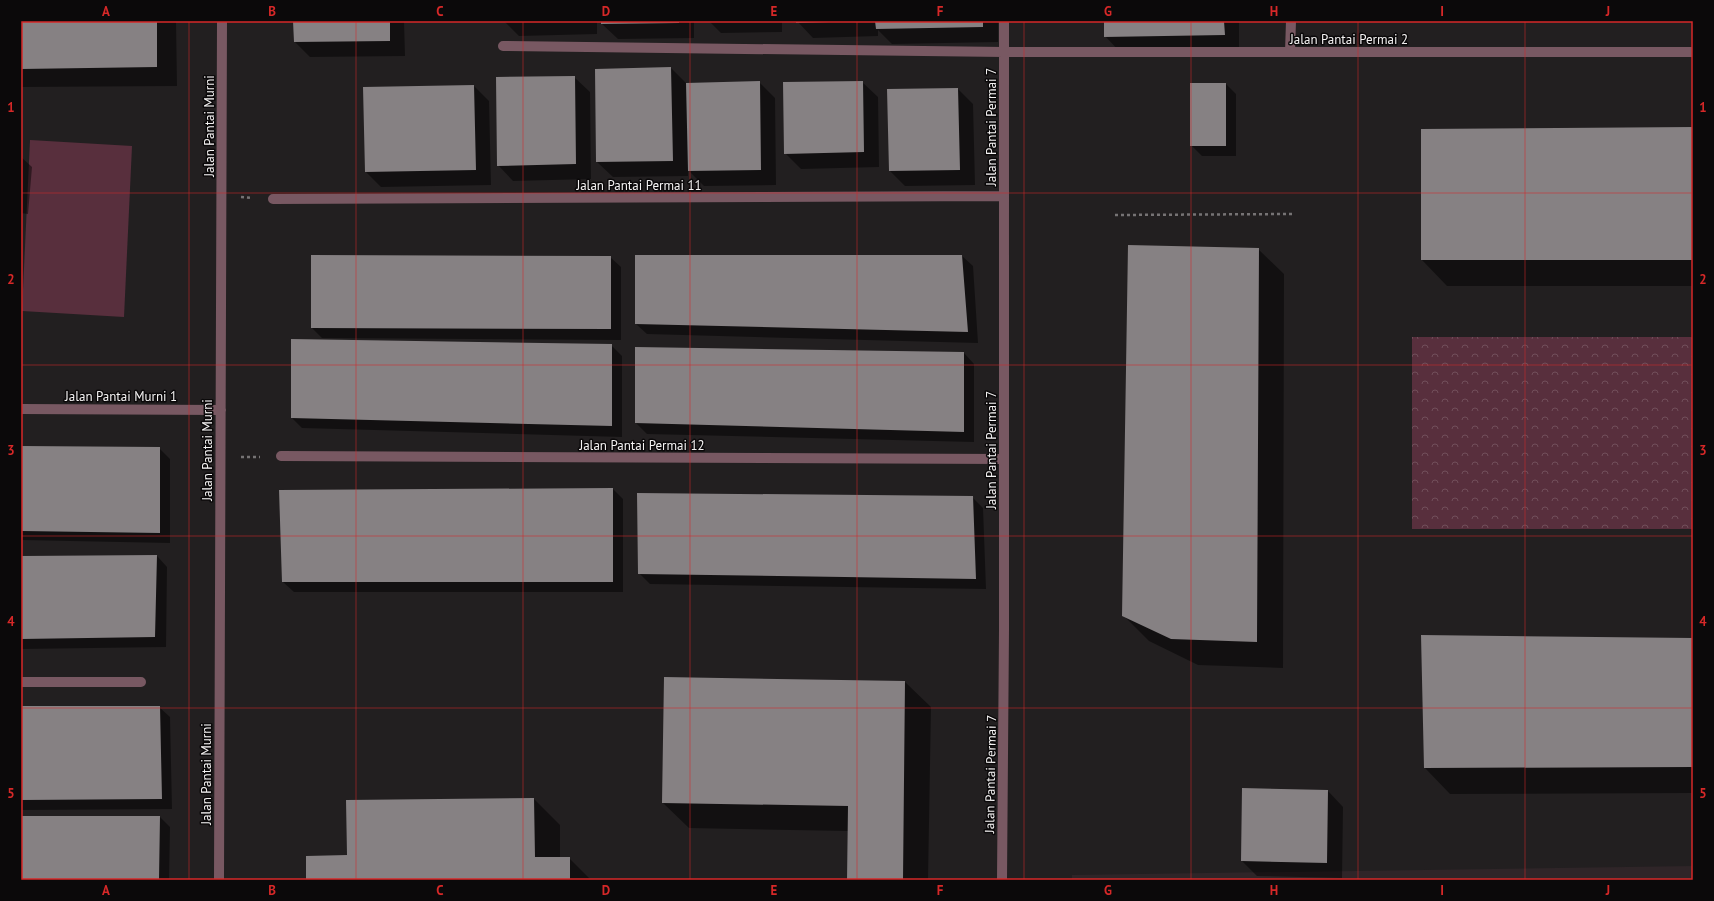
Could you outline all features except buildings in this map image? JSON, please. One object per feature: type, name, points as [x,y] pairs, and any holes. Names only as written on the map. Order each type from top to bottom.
[{"type":"street","name":"Jalan Pantai Murni","points":[[219,880],[222,21]]},
{"type":"street","name":"Jalan Pantai Permai 7","points":[[1002,880],[1004,21]]},
{"type":"street","points":[[1290,52],[1291,21]]},
{"type":"street","name":"Jalan Pantai Permai 2","points":[[503,46],[1004,52],[1693,52]]},
{"type":"street","name":"Jalan Pantai Permai 11","points":[[273,199],[1004,196]]},
{"type":"street","name":"Jalan Pantai Murni 1","points":[[21,409],[221,410]]},
{"type":"street","name":"Jalan Pantai Permai 12","points":[[281,456],[1004,459]]},
{"type":"street","points":[[21,682],[141,682]]},
{"type":"path","points":[[221,196],[273,199]]},
{"type":"path","points":[[1115,215],[1292,214]]},
{"type":"path","points":[[220,457],[281,456]]},
{"type":"shaded area","points":[[1693,866],[1693,880],[1072,880],[1072,875]]},
{"type":"green space","points":[[30,140],[132,146],[124,317],[22,311]]},
{"type":"green space","points":[[1412,337],[1693,337],[1693,529],[1412,529]]}]
